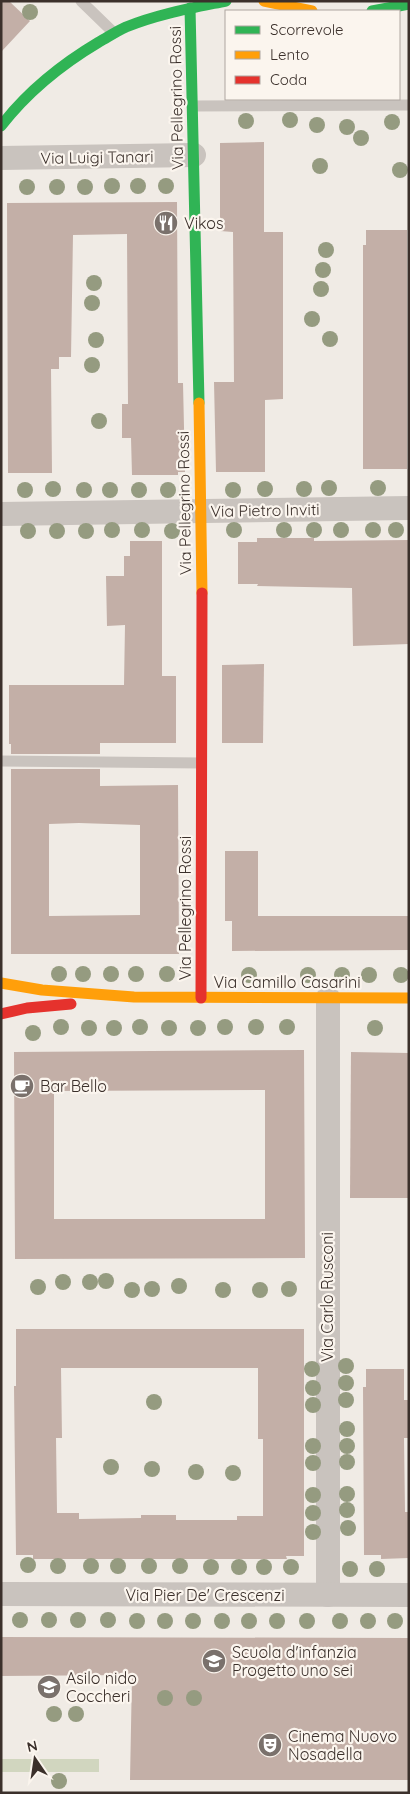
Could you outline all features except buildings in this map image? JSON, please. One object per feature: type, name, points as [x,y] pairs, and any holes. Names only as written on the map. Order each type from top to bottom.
[{"type":"street","points":[[1,126],[32,93],[56,72],[84,51],[114,33],[158,16],[226,1]]},
{"type":"street","points":[[264,1],[307,10]]},
{"type":"street","points":[[377,10],[409,4]]},
{"type":"street","name":"Via Pellegrino Rossi","points":[[190,8],[201,511],[202,998]]},
{"type":"street","name":"Via Luigi Tanari","points":[[1,158],[194,155]]},
{"type":"street","name":"Via Pietro Inviti","points":[[1,514],[409,508]]},
{"type":"street","name":"Via Camillo Casarini","points":[[1,983],[42,990],[134,997],[409,998]]},
{"type":"street","name":"Via Camillo Casarini","points":[[1,1014],[27,1008],[134,997]]},
{"type":"street","name":"Via Carlo Rusconi","points":[[328,998],[328,1595]]},
{"type":"street","name":"Via Pier De' Crescenzi","points":[[1,1594],[409,1595]]},
{"type":"lane","points":[[81,1],[114,33]]},
{"type":"lane","points":[[192,106],[409,105]]},
{"type":"lane","points":[[1,760],[201,763]]},
{"type":"green space","points":[[1,1759],[99,1759],[99,1772],[1,1772]]},
{"type":"traffic: fast","points":[[1,126],[22,101],[46,79],[85,50],[116,32],[138,22],[226,1]]},
{"type":"traffic: fast","points":[[377,10],[409,4]]},
{"type":"traffic: fast","points":[[190,8],[199,403]]},
{"type":"traffic: slow","points":[[264,1],[307,10]]},
{"type":"traffic: slow","points":[[199,403],[202,593]]},
{"type":"traffic: slow","points":[[1,983],[42,990],[134,997],[409,998]]},
{"type":"traffic: jam","points":[[201,998],[202,593]]},
{"type":"traffic: jam","points":[[1,1014],[27,1008],[71,1004]]},
{"type":"place","name":"Vikos","points":[[166,223]]},
{"type":"place","name":"Bar Bello","points":[[22,1086]]},
{"type":"place","name":"Scuola d'infanzia Progetto uno sei","points":[[214,1661]]},
{"type":"place","name":"Asilo nido Coccheri","points":[[49,1687]]},
{"type":"place","name":"Cinema Nuovo Nosadella","points":[[270,1745]]}]
